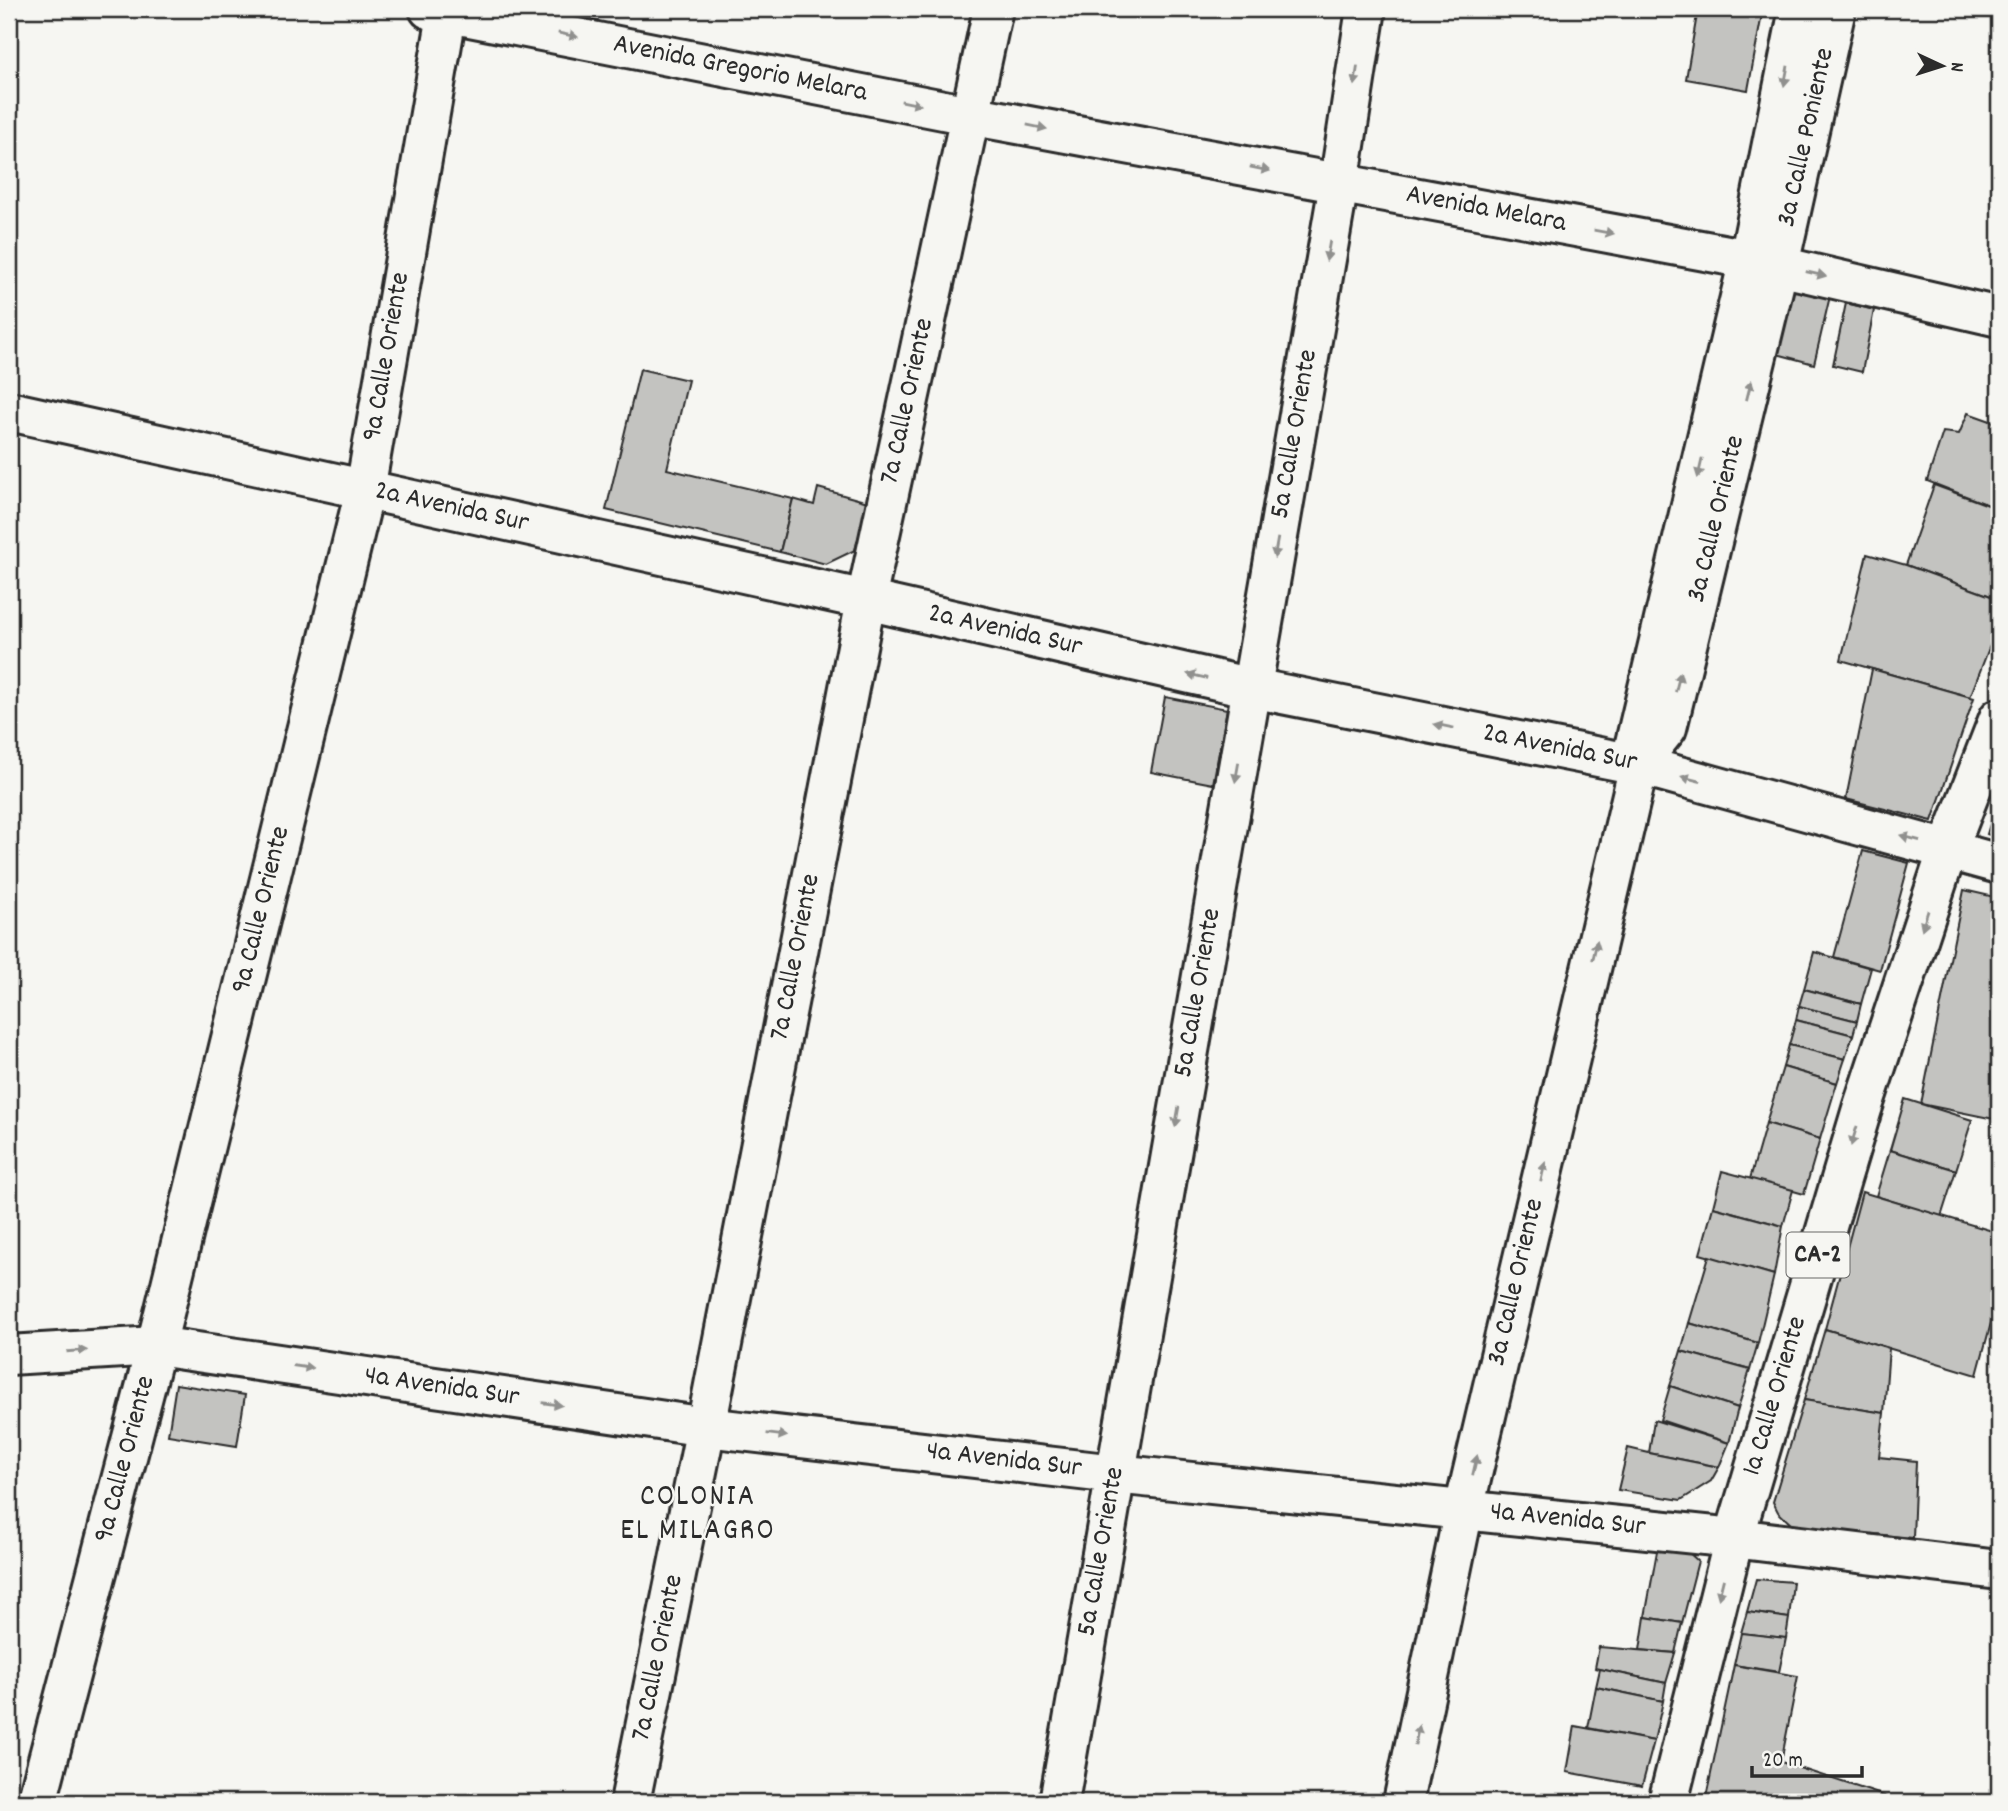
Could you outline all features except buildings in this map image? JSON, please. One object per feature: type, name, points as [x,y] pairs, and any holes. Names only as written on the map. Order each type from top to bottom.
[{"type":"street","name":"7a Calle Oriente","points":[[630,1802],[706,1427],[866,600],[993,9]]},
{"type":"street","name":"5a Calle Oriente","points":[[1059,1802],[1339,184],[1366,9]]},
{"type":"street","name":"3a Calle Poniente","points":[[1764,262],[1799,9]]},
{"type":"street","name":"3a Calle Poniente","points":[[1764,262],[1836,9]]},
{"type":"street","name":"Avenida Gregorio Melara","points":[[442,10],[970,115]]},
{"type":"street","name":"9a Calle Oriente","points":[[37,1802],[156,1346],[366,490],[442,10]]},
{"type":"street","name":"Avenida Melara","points":[[970,115],[1764,262],[1999,317]]},
{"type":"street","name":"3a Calle Oriente","points":[[1403,1802],[1464,1509],[1639,765],[1636,743],[1764,262]]},
{"type":"street","name":"2a Avenida Sur","points":[[9,411],[1252,688],[1639,765],[1999,864]]},
{"type":"street","name":"1a Calle Oriente","points":[[1668,1802],[1734,1538],[1862,1109],[1948,849],[1999,718]]},
{"type":"street","name":"4a Avenida Sur","points":[[9,1355],[156,1346],[706,1427],[1115,1474],[1734,1538],[1999,1570]]},
{"type":"district","name":"COLONIA EL MILAGRO","points":[[698,1515]]}]
